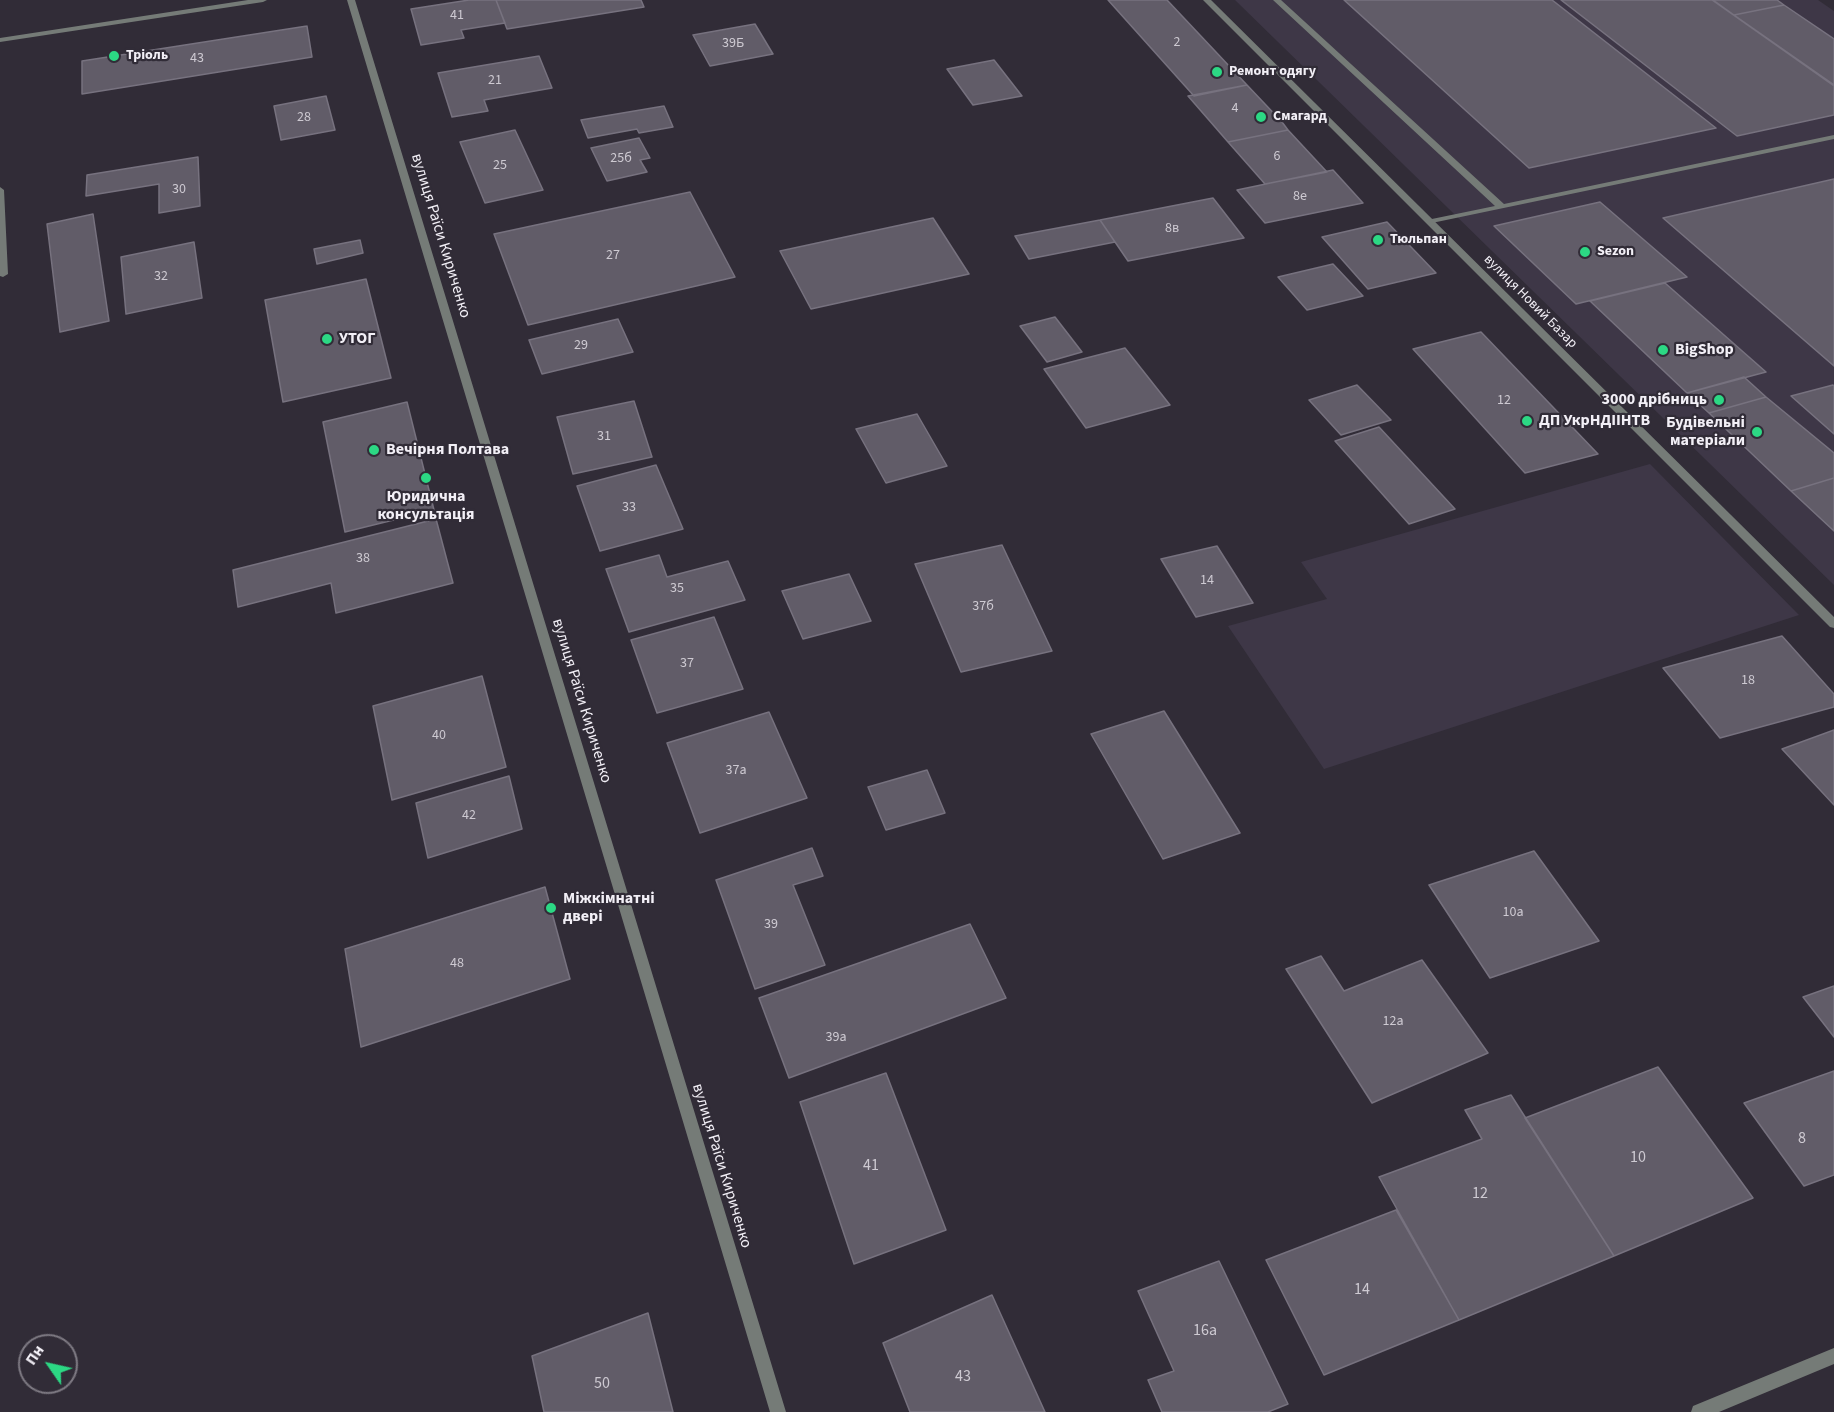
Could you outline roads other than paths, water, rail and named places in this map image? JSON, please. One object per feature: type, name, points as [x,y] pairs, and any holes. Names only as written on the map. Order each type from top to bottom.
[{"type":"street","points":[[0,40],[263,0]]},
{"type":"street","name":"вулиця Раїси Кириченко","points":[[351,0],[778,1412]]},
{"type":"street","name":"вулиця Новий Базар","points":[[1207,0],[1834,624]]},
{"type":"street","points":[[1277,0],[1502,207]]},
{"type":"street","points":[[1430,222],[1834,137]]},
{"type":"street","points":[[0,190],[3,274]]},
{"type":"street","points":[[1699,1412],[1834,1356]]},
{"type":"place","name":"Тріоль","points":[[114,56]]},
{"type":"place","name":"Ремонт одягу","points":[[1217,72]]},
{"type":"place","name":"Смагард","points":[[1261,117]]},
{"type":"place","name":"Тюльпан","points":[[1378,240]]},
{"type":"place","name":"Sezon","points":[[1585,252]]},
{"type":"place","name":"УТОГ","points":[[327,339]]},
{"type":"place","name":"BigShop","points":[[1663,350]]},
{"type":"place","name":"3000 дрібниць","points":[[1719,400]]},
{"type":"place","name":"ДП УкрНДІІНТВ","points":[[1527,421]]},
{"type":"place","name":"Будівельні матеріали","points":[[1757,432]]},
{"type":"place","name":"Вечірня Полтава","points":[[374,450]]},
{"type":"place","name":"Юридична консультація","points":[[426,478]]},
{"type":"place","name":"Міжкімнатні двері","points":[[551,908]]}]
